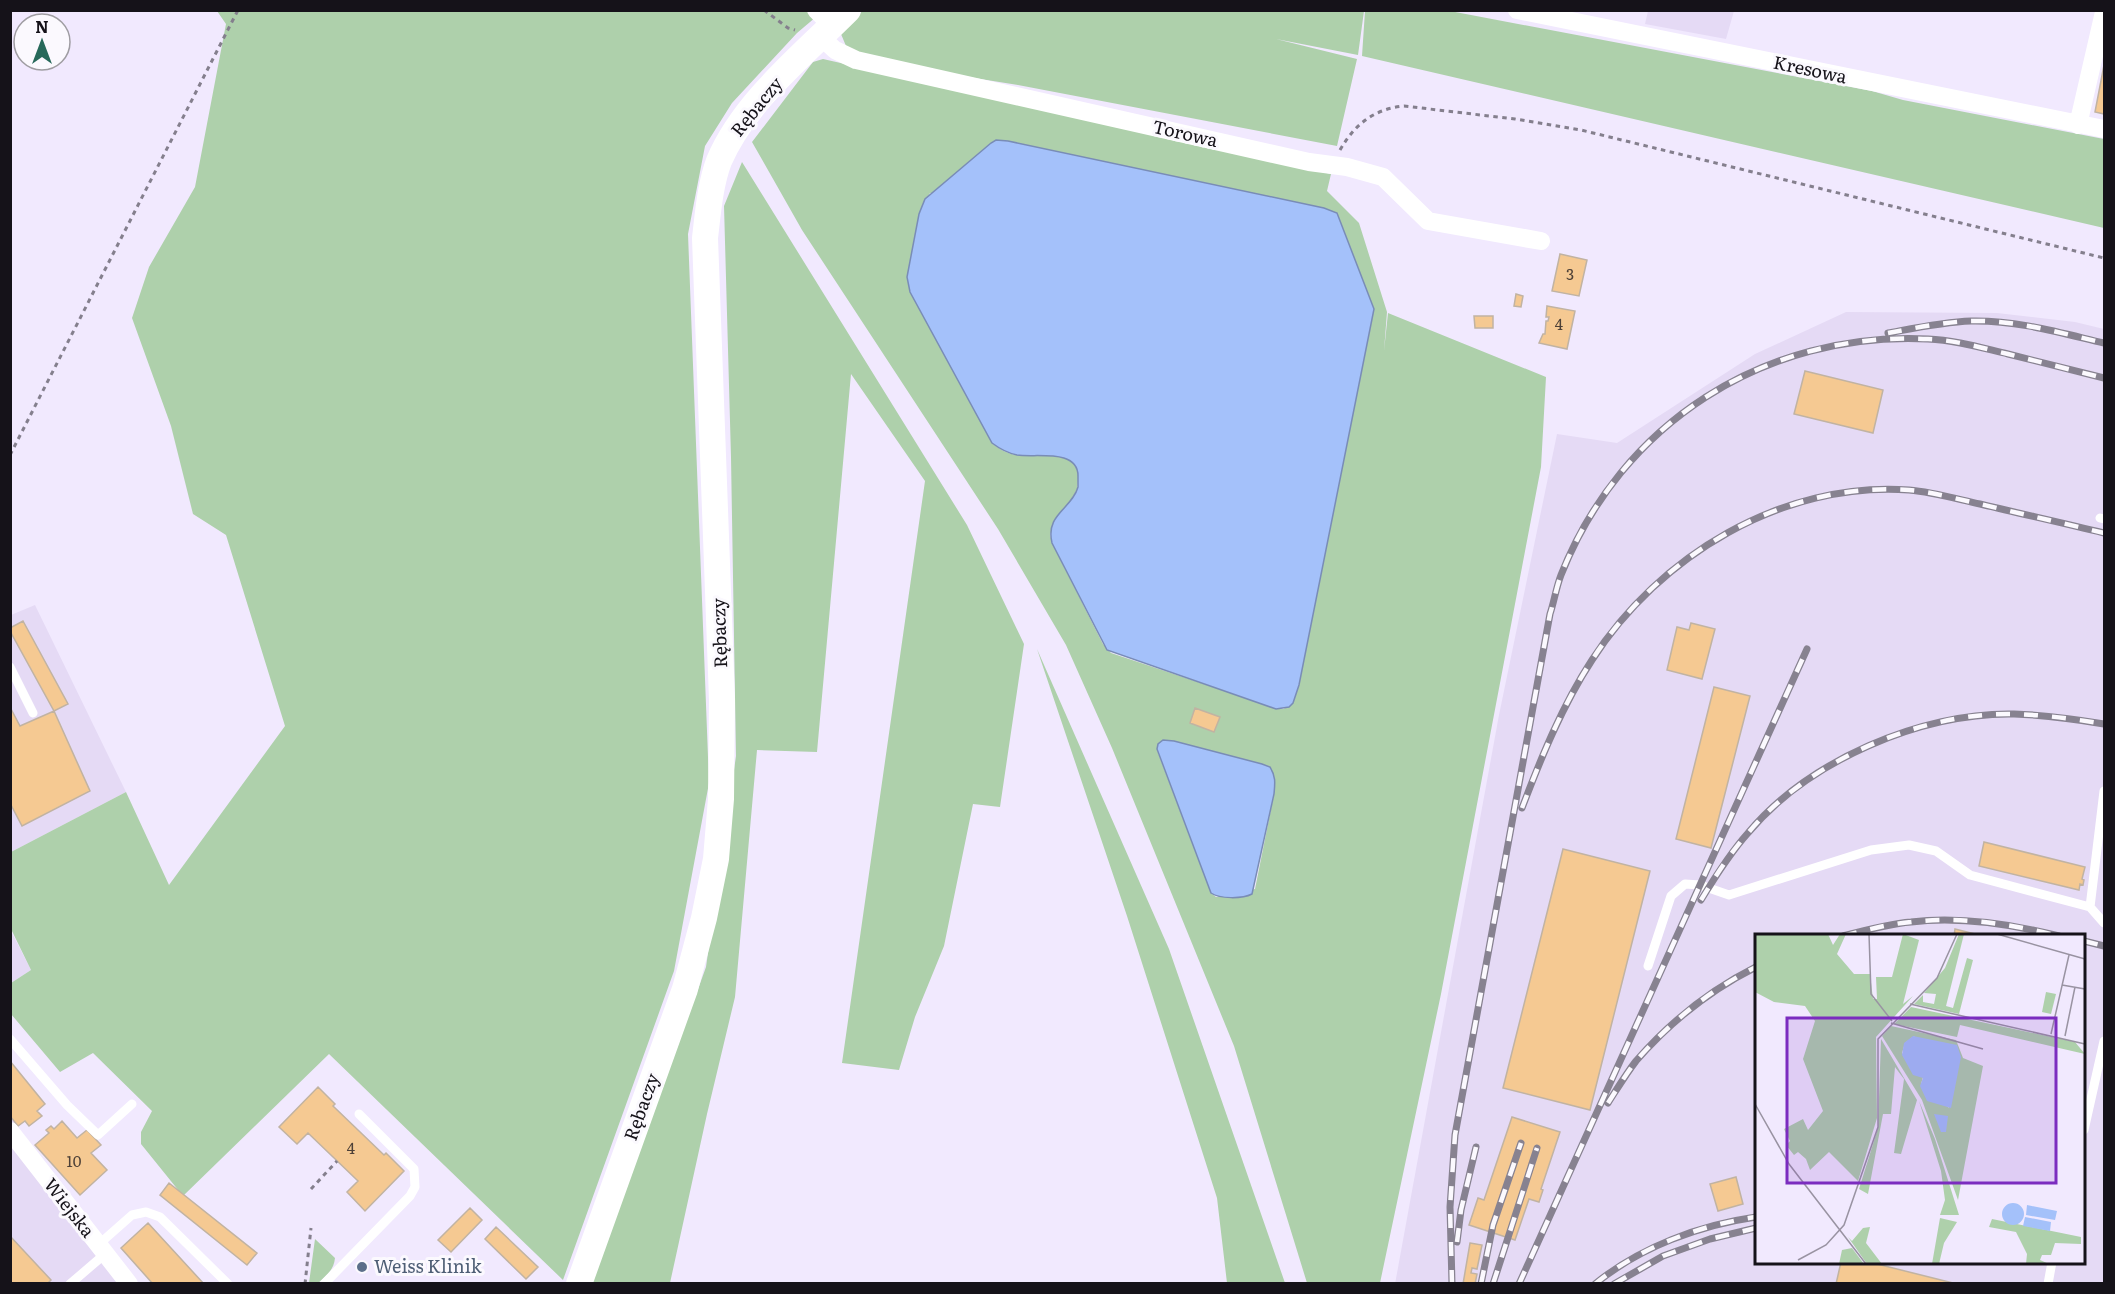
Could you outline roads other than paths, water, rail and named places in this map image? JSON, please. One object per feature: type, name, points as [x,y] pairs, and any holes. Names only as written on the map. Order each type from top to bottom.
[{"type":"street","name":"Kresowa","points":[[1516,10],[2104,129]]},
{"type":"street","points":[[2078,125],[2104,12]]},
{"type":"street","name":"Torowa","points":[[823,23],[835,50],[856,60],[1383,177],[1428,221],[1541,241]]},
{"type":"street","name":"Rębaczy","points":[[579,1284],[685,989],[704,918],[716,859],[721,799],[722,700],[705,238],[710,199],[718,163],[736,128],[823,23]]},
{"type":"street","name":"Wiejska","points":[[10,1131],[129,1284]]},
{"type":"lane","points":[[10,667],[33,712]]},
{"type":"lane","points":[[2090,907],[2104,791]]},
{"type":"lane","points":[[1648,966],[1671,896],[1685,884],[1700,885],[1729,895],[1870,850],[1909,845],[1936,851],[1970,875],[2090,907],[2104,923]]},
{"type":"lane","points":[[10,1039],[67,1105],[98,1135],[132,1104]]},
{"type":"lane","points":[[2085,1126],[2104,1041]]},
{"type":"lane","points":[[324,1284],[410,1196],[415,1187],[414,1169],[359,1114]]},
{"type":"lane","points":[[70,1284],[132,1215],[146,1212],[160,1217],[228,1284]]},
{"type":"lane","points":[[2048,1284],[2052,1264]]},
{"type":"water","points":[[996,140],[1324,208],[1337,213],[1374,309],[1299,685],[1293,703],[1289,707],[1276,709],[1107,650],[1052,543],[1052,525],[1075,495],[1078,487],[1076,468],[1064,458],[1017,455],[992,443],[910,292],[907,277],[919,214],[925,199]]},
{"type":"water","points":[[1163,740],[1270,767],[1275,780],[1274,794],[1252,894],[1231,898],[1211,893],[1157,749],[1158,744]]},
{"type":"railway","points":[[1888,333],[1950,323],[1988,321],[2039,328],[2104,343]]},
{"type":"railway","points":[[1452,1284],[1450,1207],[1455,1135],[1550,614],[1561,575],[1587,521],[1621,473],[1661,431],[1706,397],[1756,370],[1810,351],[1868,341],[1928,339],[1978,347],[2104,378]]},
{"type":"railway","points":[[1522,808],[1571,696],[1592,660],[1620,622],[1652,588],[1688,558],[1728,533],[1771,512],[1815,498],[1862,490],[1909,490],[1927,492],[2104,533]]},
{"type":"railway","points":[[1519,1284],[1807,649]]},
{"type":"railway","points":[[1701,900],[1735,849],[1773,807],[1834,763],[1869,746],[1905,732],[1942,722],[1978,716],[2014,714],[2104,724]]},
{"type":"railway","points":[[1852,934],[1894,924],[1930,920],[2004,925],[2050,934]]},
{"type":"railway","points":[[2085,941],[2104,946]]},
{"type":"railway","points":[[1608,1103],[1636,1061],[1677,1020],[1723,986],[1755,968]]},
{"type":"railway","points":[[1481,1284],[1493,1225],[1521,1143]]},
{"type":"railway","points":[[1457,1242],[1461,1210],[1476,1147]]},
{"type":"railway","points":[[1493,1284],[1537,1148]]},
{"type":"railway","points":[[1595,1284],[1631,1259],[1671,1240],[1714,1226],[1755,1217]]},
{"type":"railway","points":[[1614,1284],[1663,1256],[1710,1239],[1755,1228]]},
{"type":"place","name":"Weiss Klinik","points":[[362,1267]]}]
